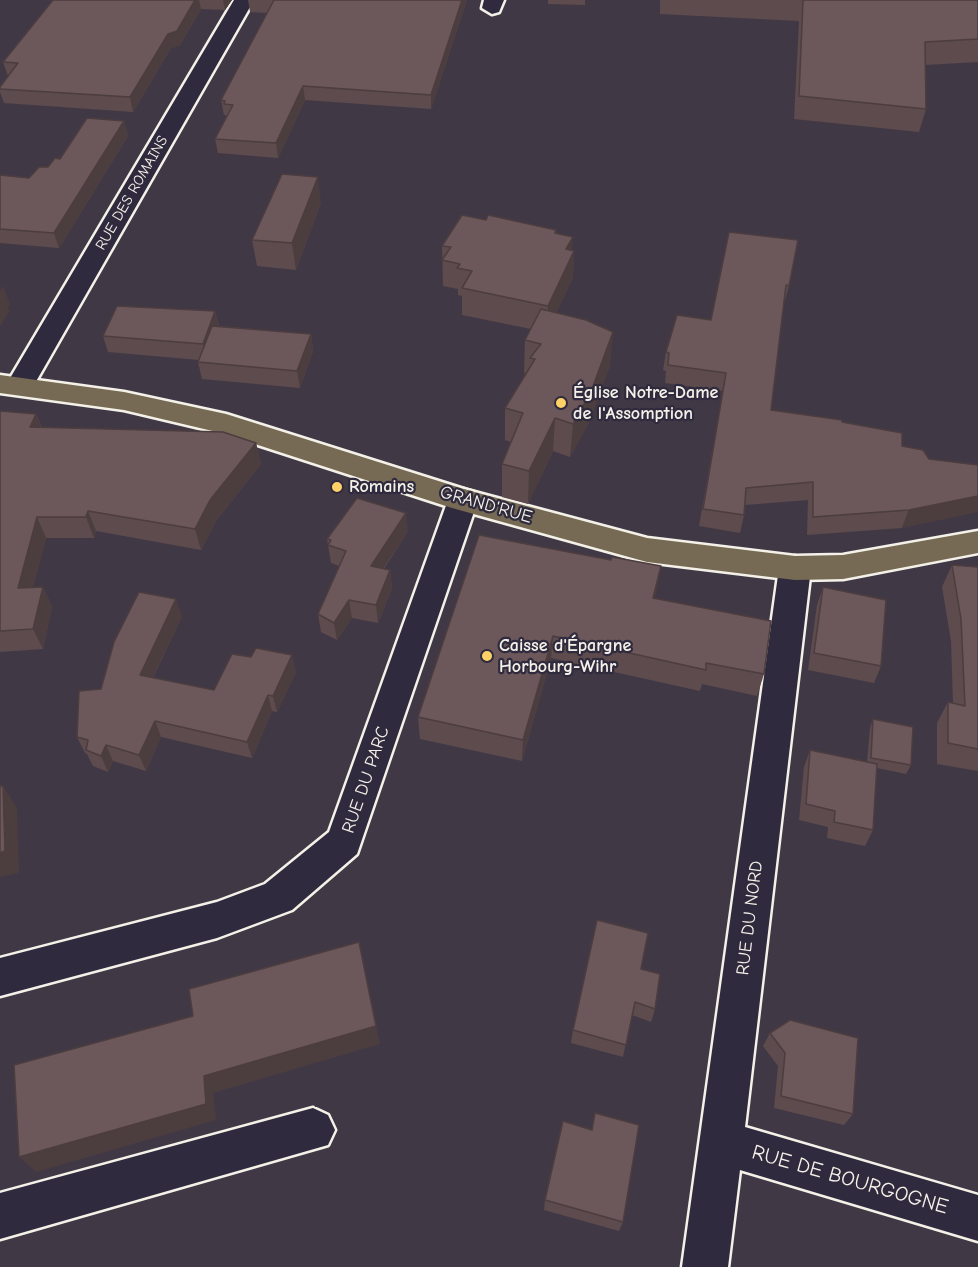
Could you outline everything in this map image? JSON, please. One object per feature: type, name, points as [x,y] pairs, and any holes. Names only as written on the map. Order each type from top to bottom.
[{"type":"main road","name":"GRAND'RUE","points":[[10,384],[124,401],[226,424],[463,500],[647,550],[795,568],[843,567],[978,542]]},
{"type":"street","name":"RUE DES ROMAINS","points":[[10,384],[243,0]]},
{"type":"street","name":"RUE DU PARC","points":[[0,977],[216,920],[278,897],[344,842],[463,500]]},
{"type":"street","name":"RUE DU NORD","points":[[705,1267],[795,568]]},
{"type":"street","points":[[0,1216],[314,1130]]},
{"type":"street","name":"RUE DE BOURGOGNE","points":[[721,1142],[978,1218]]},
{"type":"building","points":[[53,0],[195,0],[177,31],[168,34],[130,97],[0,89],[18,63],[3,62]]},
{"type":"building","points":[[274,0],[462,0],[431,95],[303,86],[276,143],[215,139],[233,105],[224,104],[225,101],[221,100]]},
{"type":"building","points":[[803,0],[978,0],[978,39],[925,42],[926,109],[799,96]]},
{"type":"building","points":[[87,118],[124,121],[54,233],[0,229],[0,175],[29,178],[39,167],[48,167],[55,158],[60,159]]},
{"type":"building","points":[[282,174],[318,177],[292,243],[252,240]]},
{"type":"building","points":[[462,215],[486,220],[488,215],[556,230],[555,233],[573,237],[566,249],[574,251],[548,306],[462,288],[472,271],[457,268],[460,264],[442,260],[451,247],[442,246]]},
{"type":"building","points":[[729,232],[798,240],[789,286],[786,285],[771,410],[842,420],[842,422],[902,433],[902,446],[923,450],[929,459],[978,465],[978,496],[909,510],[813,517],[813,482],[746,488],[744,515],[703,509],[726,373],[668,365],[669,353],[666,352],[677,315],[711,320]]},
{"type":"building","points":[[117,306],[215,311],[203,344],[103,336]]},
{"type":"building","points":[[541,309],[586,320],[613,332],[592,389],[573,424],[555,418],[529,471],[502,464],[523,413],[505,408],[535,359],[530,358],[541,344],[525,340]]},
{"type":"building","points":[[212,326],[311,334],[297,371],[198,362]]},
{"type":"building","points":[[0,411],[36,414],[30,427],[223,432],[256,443],[210,500],[195,529],[88,511],[86,517],[37,517],[18,588],[43,587],[33,629],[0,631]]},
{"type":"building","points":[[357,498],[406,513],[371,566],[390,570],[376,605],[349,600],[334,623],[318,614],[346,551],[328,545],[331,540],[327,539]]},
{"type":"building","points":[[479,535],[611,560],[612,557],[661,566],[653,598],[771,621],[764,674],[706,663],[706,670],[553,636],[523,740],[418,717]]},
{"type":"building","points":[[952,565],[978,567],[978,749],[948,743],[948,702],[965,706],[961,619]]},
{"type":"building","points":[[823,587],[886,600],[881,666],[814,653]]},
{"type":"building","points":[[139,592],[176,599],[140,675],[214,690],[232,654],[251,657],[256,648],[292,655],[273,696],[268,695],[247,742],[155,721],[139,755],[106,745],[101,756],[86,750],[88,740],[77,737],[79,691],[101,689],[114,642]]},
{"type":"building","points":[[873,719],[913,727],[911,765],[871,758]]},
{"type":"building","points":[[810,750],[877,764],[873,830],[834,822],[835,811],[806,804]]},
{"type":"building","points":[[0,786],[3,786],[5,851],[0,853]]},
{"type":"building","points":[[597,920],[648,933],[641,969],[660,974],[655,1009],[635,1002],[626,1045],[573,1030]]},
{"type":"building","points":[[359,942],[376,1026],[204,1076],[206,1104],[19,1157],[14,1065],[193,1016],[189,989]]},
{"type":"building","points":[[790,1020],[858,1038],[853,1114],[781,1096],[785,1053],[770,1033]]},
{"type":"building","points":[[595,1113],[639,1125],[623,1222],[545,1200],[563,1121],[592,1130]]},
{"type":"place","name":"Église Notre-Dame de l'Assomption","points":[[561,403]]},
{"type":"place","name":"Romains","points":[[337,487]]},
{"type":"place","name":"Caisse d'Épargne Horbourg-Wihr","points":[[487,656]]}]
